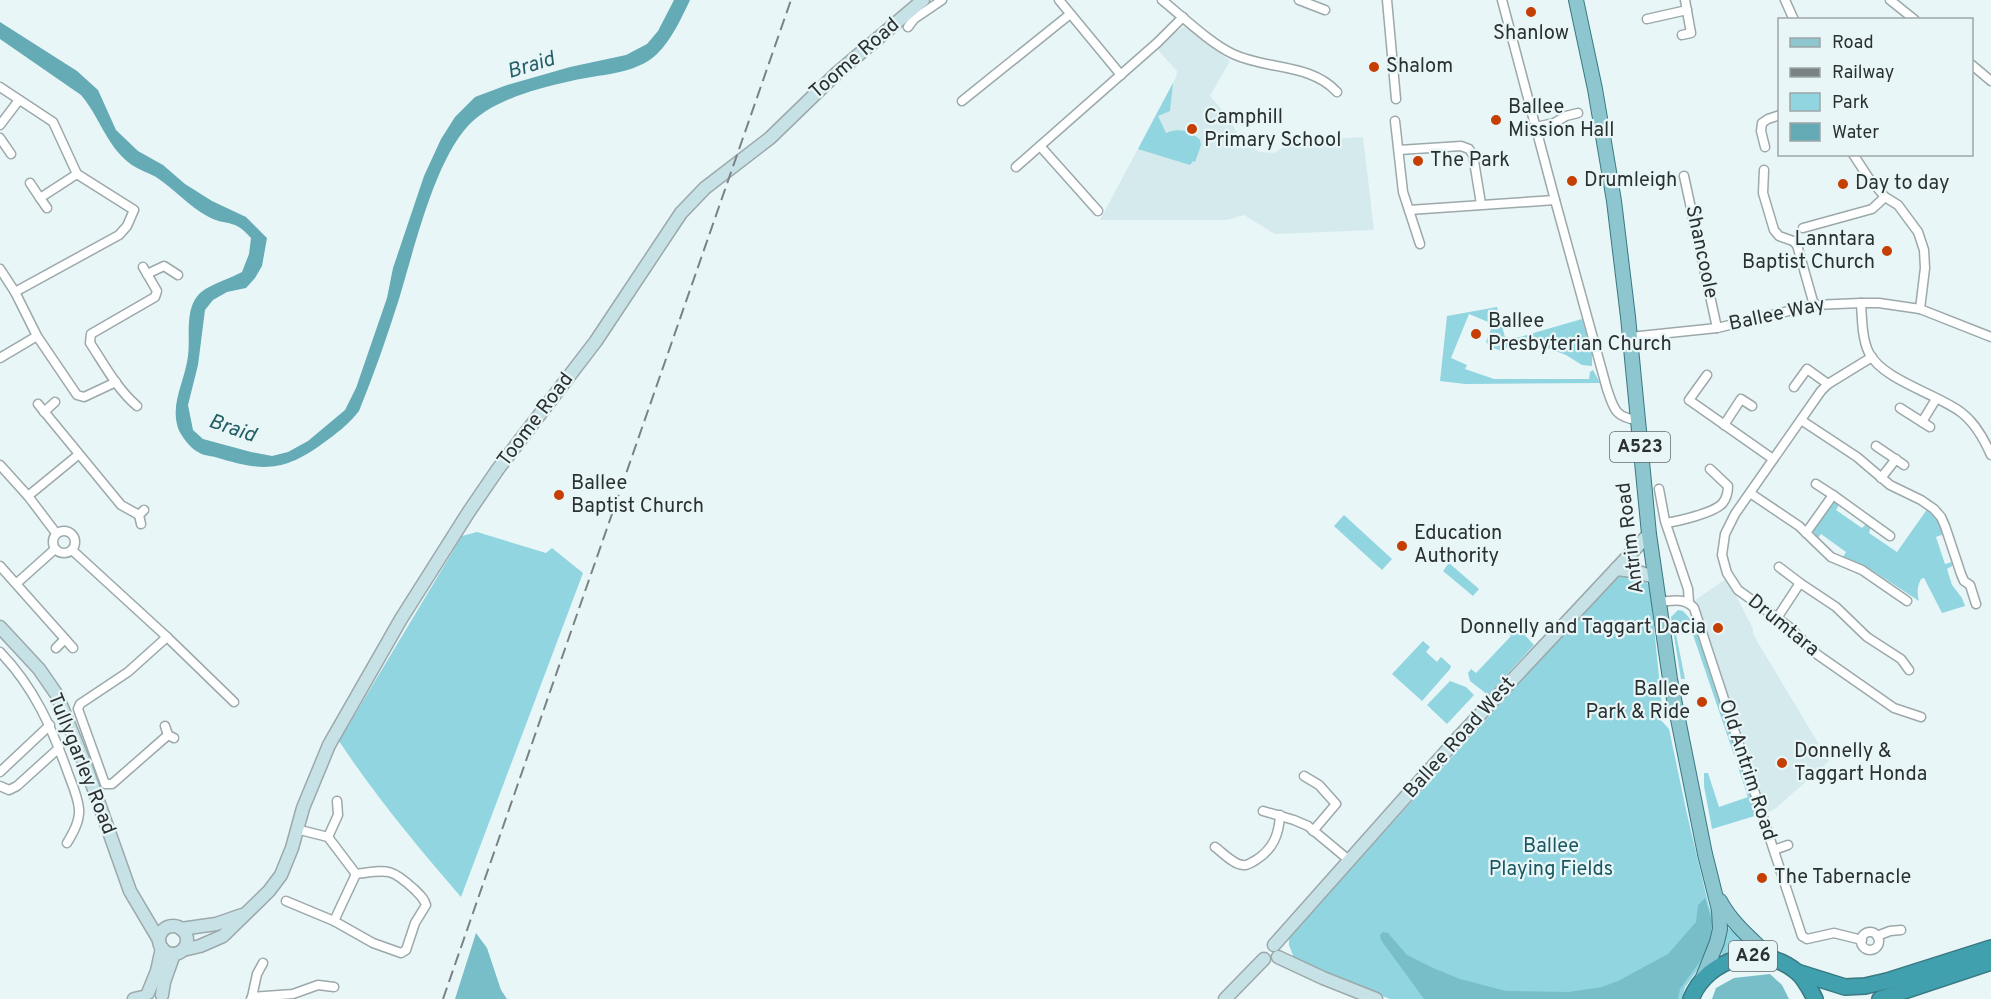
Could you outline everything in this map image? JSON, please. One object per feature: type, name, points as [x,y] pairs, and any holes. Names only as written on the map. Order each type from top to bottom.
[{"type":"highway","name":"A26","points":[[1797,972],[1845,987],[1865,986],[1991,948]]},
{"type":"highway","name":"A26","points":[[1691,999],[1702,980],[1716,967],[1734,959],[1753,956],[1772,959],[1797,972],[1809,986],[1815,999]]},
{"type":"highway","points":[[1880,999],[1983,967],[1991,962]]},
{"type":"main road","name":"Toome Road","points":[[179,952],[224,936],[281,876],[308,793],[328,745],[407,610],[473,505],[596,341],[681,213],[705,188],[770,138],[837,73],[923,0]]},
{"type":"main road","name":"Antrim Road","points":[[1576,0],[1595,89],[1614,201],[1654,577],[1674,700],[1715,891],[1720,929],[1715,951],[1702,980]]},
{"type":"main road","name":"Ballee Road West","points":[[1225,999],[1264,959],[1263,949],[1268,945],[1276,951],[1350,861],[1458,738],[1649,534]]},
{"type":"main road","points":[[1616,569],[1635,571],[1654,577]]},
{"type":"main road","name":"Tullygarley Road","points":[[0,627],[39,669],[57,695],[86,767],[130,891],[160,944]]},
{"type":"main road","name":"Antrim Road","points":[[1715,891],[1728,916],[1772,959]]},
{"type":"main road","points":[[142,912],[175,928],[187,939],[167,973],[164,997],[154,992],[142,997]]},
{"type":"main road","name":"Toome Road","points":[[175,928],[216,924],[246,913]]},
{"type":"main road","points":[[142,997],[157,971],[161,933],[175,928]]},
{"type":"main road","points":[[160,944],[166,952],[179,952]]},
{"type":"main road","points":[[1276,951],[1323,978],[1376,999]]},
{"type":"street","points":[[908,27],[914,19],[942,0]]},
{"type":"street","points":[[1059,0],[1069,15],[1121,75]]},
{"type":"street","points":[[1162,0],[1231,53],[1313,75],[1327,82],[1337,92]]},
{"type":"street","points":[[1299,0],[1325,10]]},
{"type":"street","points":[[1387,0],[1396,99]]},
{"type":"street","points":[[1502,0],[1612,402],[1618,414],[1623,418],[1637,420]]},
{"type":"street","points":[[1682,35],[1691,33],[1685,0]]},
{"type":"street","points":[[1785,0],[1793,18]]},
{"type":"street","points":[[1890,0],[1912,18]]},
{"type":"street","points":[[1647,19],[1687,10]]},
{"type":"street","points":[[962,101],[1069,15]]},
{"type":"street","points":[[1016,167],[1183,17]]},
{"type":"street","points":[[1973,67],[1991,81]]},
{"type":"street","points":[[0,87],[53,122],[77,174],[134,210],[127,226],[119,235],[15,292]]},
{"type":"street","points":[[0,125],[19,100]]},
{"type":"street","points":[[1536,127],[1554,123],[1566,116],[1578,113]]},
{"type":"street","points":[[1765,147],[1761,131],[1762,123],[1768,118],[1778,115]]},
{"type":"street","points":[[1395,121],[1403,192],[1420,244]]},
{"type":"street","points":[[0,138],[11,154]]},
{"type":"street","points":[[1040,146],[1098,210]]},
{"type":"street","points":[[1399,150],[1461,146],[1469,149],[1473,157],[1481,204]]},
{"type":"street","points":[[1855,156],[1886,197],[1906,214],[1921,238],[1925,268],[1920,309]]},
{"type":"street","points":[[1764,170],[1763,194],[1774,230],[1779,236],[1797,245],[1814,305]]},
{"type":"street","points":[[40,198],[77,174]]},
{"type":"street","name":"Shancoole","points":[[1684,176],[1717,328]]},
{"type":"street","points":[[30,183],[47,208]]},
{"type":"street","points":[[1803,228],[1872,209],[1886,197]]},
{"type":"street","points":[[1409,210],[1555,200]]},
{"type":"street","points":[[140,394],[135,404],[116,382],[90,343],[91,334],[155,297],[157,291],[145,271],[164,266],[178,275]]},
{"type":"street","points":[[0,269],[15,292],[37,336],[77,395],[80,397],[116,382]]},
{"type":"street","points":[[1861,303],[1865,340],[1872,357],[1883,369],[1954,408],[1967,418],[1978,431],[1991,455]]},
{"type":"street","name":"Ballee Way","points":[[1630,337],[1717,328],[1814,305],[1861,303],[1879,303],[1920,309],[1991,337]]},
{"type":"street","points":[[0,358],[37,336]]},
{"type":"street","name":"Drumtara","points":[[1872,357],[1828,384],[1821,391],[1726,530],[1723,561],[1730,580],[1738,590],[1792,630],[1818,655],[1894,708],[1921,717]]},
{"type":"street","points":[[1794,387],[1807,369],[1828,384]]},
{"type":"street","points":[[1707,375],[1689,400],[1773,459]]},
{"type":"street","points":[[1724,424],[1741,399],[1752,406]]},
{"type":"street","points":[[1900,408],[1926,425],[1936,399]]},
{"type":"street","points":[[55,402],[41,408],[121,505],[141,517]]},
{"type":"street","points":[[1801,420],[1857,457],[1895,489],[1929,505],[1941,517],[1964,581],[1970,585],[1976,604]]},
{"type":"street","points":[[1876,446],[1904,465]]},
{"type":"street","points":[[28,496],[78,455]]},
{"type":"street","points":[[1881,478],[1896,459]]},
{"type":"street","points":[[0,465],[28,496],[56,533]]},
{"type":"street","points":[[1666,523],[1678,521],[1721,505],[1728,495],[1728,486],[1710,469]]},
{"type":"street","points":[[1816,484],[1890,536]]},
{"type":"street","name":"Old Antrim Road","points":[[1659,489],[1666,523],[1688,589],[1689,602],[1694,608],[1802,936],[1806,938],[1834,933],[1862,940]]},
{"type":"street","points":[[1750,493],[1806,533],[1831,557],[1862,570],[1907,601]]},
{"type":"street","points":[[1806,533],[1833,495]]},
{"type":"street","points":[[63,530],[71,533],[75,543],[72,550],[63,553],[55,549],[52,539],[56,533],[63,530]]},
{"type":"street","points":[[17,583],[55,549]]},
{"type":"street","points":[[72,550],[168,637],[234,702]]},
{"type":"street","points":[[0,566],[73,648]]},
{"type":"street","points":[[1779,567],[1836,607],[1867,637],[1901,659],[1909,670]]},
{"type":"street","points":[[1970,585],[1980,582]]},
{"type":"street","points":[[1777,618],[1800,583]]},
{"type":"street","points":[[1658,602],[1679,600],[1689,602]]},
{"type":"street","points":[[165,726],[171,736],[112,784],[105,784],[78,709],[80,704],[128,672],[168,637]]},
{"type":"street","points":[[56,648],[65,639]]},
{"type":"street","points":[[2,659],[29,687],[50,724],[59,748],[79,808],[75,830],[67,843]]},
{"type":"street","points":[[0,772],[50,724]]},
{"type":"street","points":[[0,786],[9,790],[17,786],[59,748]]},
{"type":"street","points":[[1304,776],[1319,785],[1336,804],[1313,831]]},
{"type":"street","points":[[328,837],[338,815],[337,801]]},
{"type":"street","points":[[1263,811],[1304,824],[1350,861]]},
{"type":"street","points":[[1215,847],[1238,864],[1248,864],[1266,853],[1273,844],[1278,832],[1280,815]]},
{"type":"street","points":[[296,829],[328,837],[356,874]]},
{"type":"street","points":[[1774,850],[1788,845]]},
{"type":"street","points":[[286,901],[334,921],[373,943],[402,953],[407,948],[415,923],[425,908],[423,898],[400,876],[390,871],[356,874]]},
{"type":"street","points":[[334,921],[356,874]]},
{"type":"street","points":[[1877,936],[1901,930]]},
{"type":"street","points":[[1867,933],[1877,936],[1878,944],[1872,950],[1864,948],[1862,940],[1867,933]]},
{"type":"street","points":[[262,963],[252,998],[293,994],[318,985],[334,987]]},
{"type":"shaded area","name":"Camphill Primary School","points":[[1184,27],[1230,61],[1210,96],[1229,118],[1237,133],[1259,152],[1274,153],[1293,141],[1363,137],[1374,230],[1275,234],[1244,215],[1227,220],[1100,220],[1176,77],[1177,71],[1157,49],[1171,35]]},
{"type":"shaded area","points":[[1727,578],[1757,641],[1829,761],[1775,809],[1766,813],[1694,601]]},
{"type":"shaded area","points":[[1705,898],[1712,921],[1710,941],[1701,960],[1680,989],[1678,999],[1424,999],[1381,940],[1380,935],[1383,932],[1388,933],[1407,955],[1460,979],[1506,991],[1569,992],[1602,987],[1618,981],[1668,954],[1696,922],[1698,905]]},
{"type":"shaded area","points":[[476,933],[487,948],[501,990],[507,999],[455,999]]},
{"type":"shaded area","points":[[1770,974],[1782,985],[1789,999],[1712,999],[1716,988],[1734,978]]},
{"type":"green space","points":[[1173,83],[1170,111],[1158,116],[1166,133],[1184,131],[1200,140],[1201,145],[1195,162],[1193,161],[1190,165],[1138,149]]},
{"type":"green space","points":[[1497,307],[1506,341],[1582,319],[1592,353],[1592,366],[1582,365],[1566,355],[1534,343],[1505,348],[1504,352],[1488,346],[1486,342],[1493,324],[1469,314],[1451,358],[1467,365],[1465,369],[1494,379],[1589,379],[1590,372],[1593,370],[1600,383],[1465,384],[1440,381],[1447,316]]},
{"type":"green space","points":[[1832,502],[1840,503],[1836,510],[1862,528],[1868,522],[1871,526],[1869,533],[1897,552],[1928,508],[1935,514],[1944,534],[1936,537],[1945,564],[1952,562],[1952,566],[1947,569],[1952,585],[1965,606],[1942,613],[1924,578],[1921,579],[1918,587],[1919,601],[1870,569],[1843,557],[1846,552],[1821,534],[1818,538],[1813,531]]},
{"type":"green space","points":[[1344,515],[1392,559],[1382,570],[1334,526]]},
{"type":"green space","points":[[477,532],[546,553],[552,548],[583,573],[461,897],[397,821],[339,741],[462,536]]},
{"type":"green space","points":[[1449,563],[1479,589],[1473,596],[1443,571]]},
{"type":"green space","name":"Ballee Playing Fields","points":[[1626,573],[1642,577],[1650,587],[1662,707],[1660,719],[1669,729],[1709,907],[1715,921],[1713,943],[1705,960],[1685,987],[1682,999],[1390,999],[1307,967],[1294,958],[1289,945],[1289,937],[1616,576]]},
{"type":"green space","points":[[1678,610],[1683,611],[1694,623],[1736,750],[1734,755],[1690,626],[1675,629],[1685,679],[1681,679],[1671,617]]},
{"type":"green space","points":[[1512,627],[1519,629],[1534,645],[1488,695],[1470,681],[1468,673],[1471,669],[1476,673],[1511,636],[1506,631]]},
{"type":"green space","points":[[1423,641],[1430,647],[1426,652],[1437,662],[1441,657],[1451,666],[1422,701],[1392,674]]},
{"type":"green space","points":[[1450,681],[1466,687],[1474,695],[1447,724],[1427,705]]},
{"type":"green space","points":[[1738,767],[1743,769],[1758,815],[1712,829],[1704,786],[1704,773],[1708,773],[1719,807],[1748,797]]},
{"type":"green space","points":[[1727,927],[1754,949],[1735,950],[1722,955]]},
{"type":"water","points":[[674,0],[690,0],[667,42],[648,61],[628,70],[546,87],[520,95],[484,112],[460,135],[448,155],[428,204],[390,327],[359,411],[337,433],[308,453],[283,465],[271,467],[246,465],[200,453],[192,448],[184,438],[176,419],[177,401],[188,356],[191,308],[200,293],[242,272],[249,254],[251,238],[239,227],[200,212],[156,177],[128,162],[114,147],[81,95],[0,39],[0,22],[77,71],[98,90],[116,130],[138,151],[163,165],[185,184],[212,201],[246,217],[267,238],[262,266],[255,278],[246,288],[227,292],[213,300],[205,310],[198,365],[188,405],[193,430],[203,439],[272,456],[288,452],[308,441],[345,410],[356,388],[387,298],[393,268],[424,176],[441,139],[455,117],[475,97],[507,85],[570,67],[626,55],[647,44],[658,31]]},
{"type":"railway","points":[[443,999],[791,0]]},
{"type":"place","name":"Shanlow","points":[[1531,12]]},
{"type":"place","name":"Shalom","points":[[1374,67]]},
{"type":"place","name":"Ballee Mission Hall","points":[[1496,120]]},
{"type":"place","name":"Camphill Primary School","points":[[1192,129]]},
{"type":"place","name":"The Park","points":[[1418,161]]},
{"type":"place","name":"Drumleigh","points":[[1572,181]]},
{"type":"place","name":"Day to day","points":[[1843,184]]},
{"type":"place","name":"Lanntara Baptist Church","points":[[1887,251]]},
{"type":"place","name":"Ballee Presbyterian Church","points":[[1476,334]]},
{"type":"place","name":"Ballee Baptist Church","points":[[559,495]]},
{"type":"place","name":"Education Authority","points":[[1402,546]]},
{"type":"place","name":"Donnelly and Taggart Dacia","points":[[1718,628]]},
{"type":"place","name":"Ballee Park & Ride","points":[[1702,702]]},
{"type":"place","name":"Donnelly & Taggart Honda","points":[[1782,763]]},
{"type":"place","name":"The Tabernacle","points":[[1762,878]]},
{"type":"water label","name":"Braid","points":[[531,66]]},
{"type":"water label","name":"Braid","points":[[232,429]]}]
